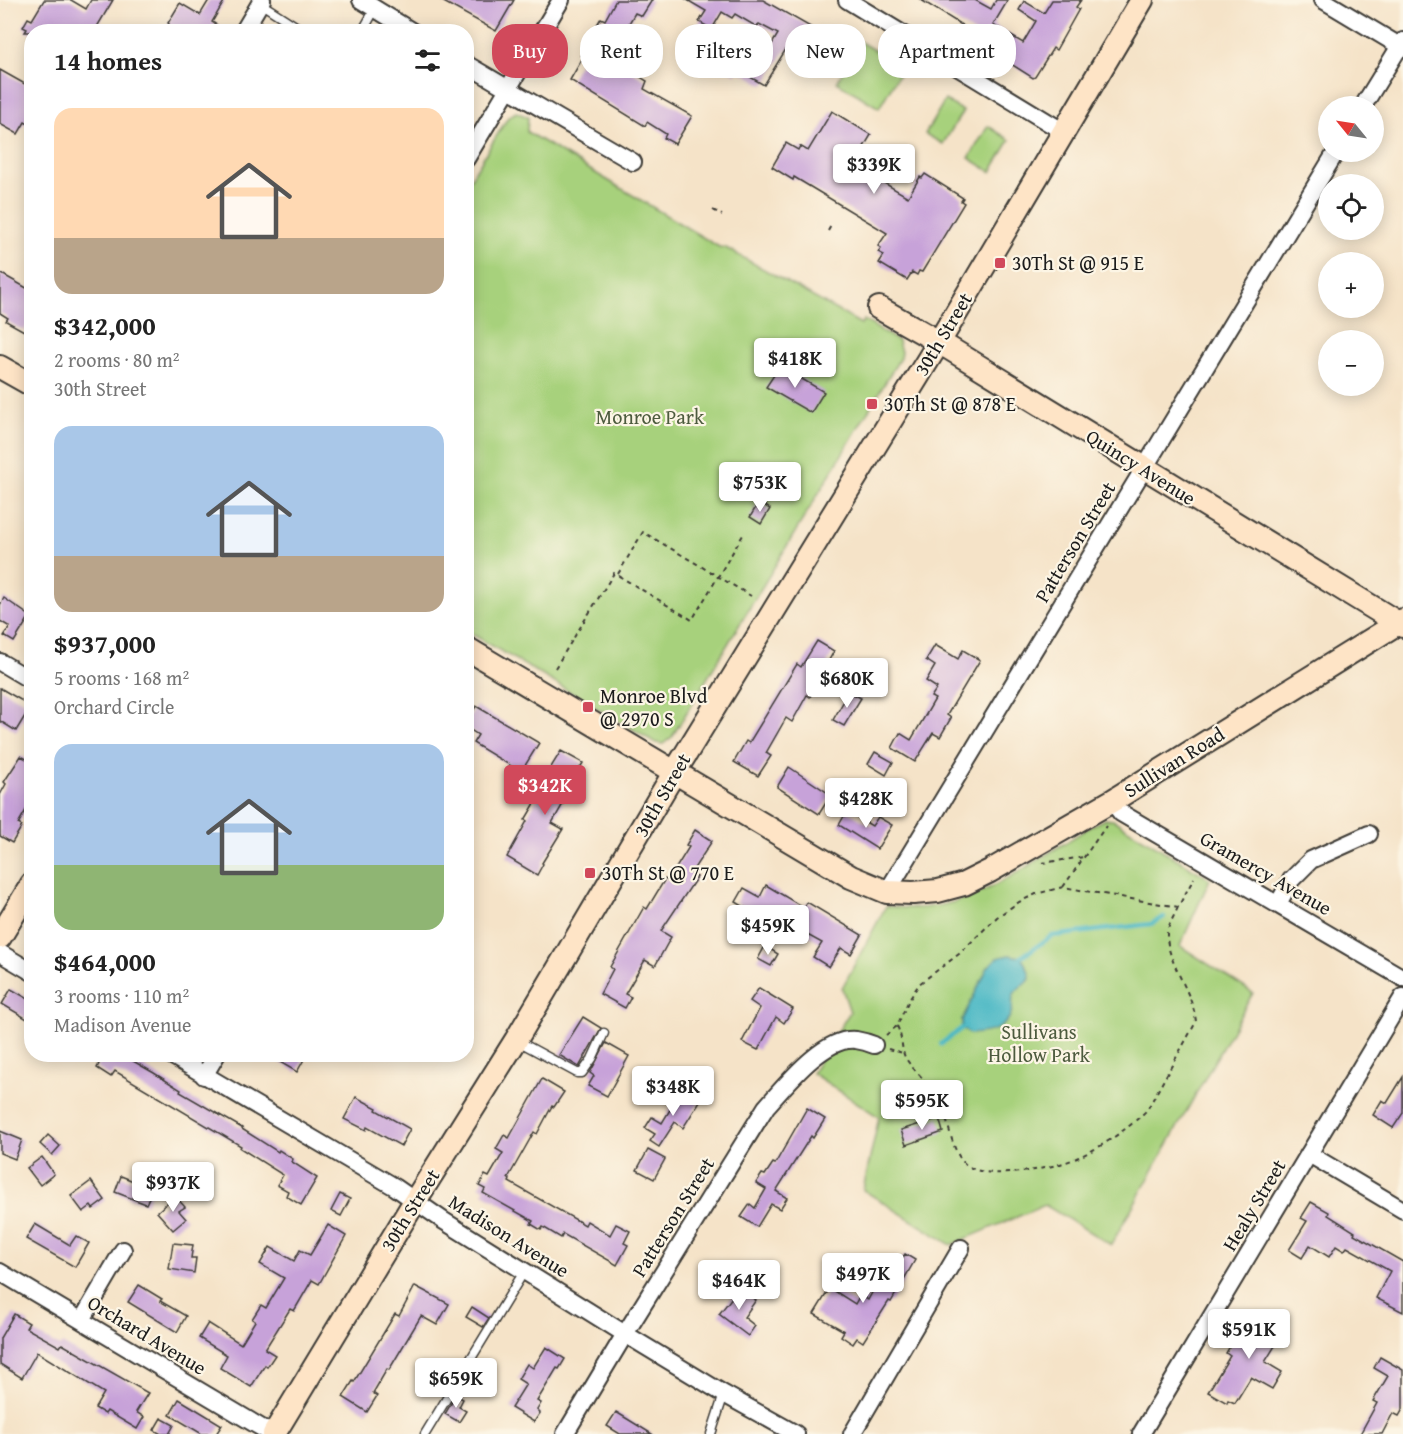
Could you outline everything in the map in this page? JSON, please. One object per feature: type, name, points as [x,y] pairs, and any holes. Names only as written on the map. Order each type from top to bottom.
[{"type":"street","points":[[474,146],[561,0]]},
{"type":"street","points":[[847,0],[1064,132]]},
{"type":"street","name":"30th Street","points":[[273,1434],[516,1040],[674,773],[939,342],[1142,0]]},
{"type":"street","points":[[1323,0],[1402,46],[1370,96]]},
{"type":"street","points":[[248,24],[261,2]]},
{"type":"street","points":[[368,4],[400,24]]},
{"type":"street","points":[[474,68],[633,162]]},
{"type":"street","name":"Patterson Street","points":[[886,892],[1330,162]]},
{"type":"street","name":"Quincy Avenue","points":[[879,308],[939,342],[1143,469],[1401,623]]},
{"type":"street","points":[[0,367],[24,380]]},
{"type":"street","name":"Sullivan Road","points":[[886,892],[938,891],[964,884],[990,872],[1112,801],[1401,623]]},
{"type":"street","points":[[474,653],[851,877],[886,892]]},
{"type":"street","points":[[0,662],[24,676]]},
{"type":"street","name":"Gramercy Avenue","points":[[1112,801],[1121,813],[1403,978]]},
{"type":"street","points":[[1278,904],[1291,880],[1311,860],[1369,834]]},
{"type":"street","points":[[0,937],[24,897]]},
{"type":"street","points":[[0,953],[24,967]]},
{"type":"street","name":"Healy Street","points":[[1141,1434],[1403,997]]},
{"type":"street","name":"Patterson Street","points":[[565,1434],[766,1107],[794,1077],[828,1047],[840,1042],[855,1040],[874,1045]]},
{"type":"street","name":"Madison Avenue","points":[[182,1062],[415,1201],[724,1395],[796,1434]]},
{"type":"street","points":[[204,1076],[212,1062]]},
{"type":"street","points":[[1309,1154],[1403,1210]]},
{"type":"street","points":[[852,1434],[961,1248]]},
{"type":"street","points":[[82,1320],[123,1250]]},
{"type":"street","name":"Orchard Avenue","points":[[0,1272],[273,1434]]},
{"type":"lane","points":[[261,2],[293,24]]},
{"type":"lane","points":[[364,24],[368,4]]},
{"type":"lane","points":[[516,1040],[577,1073],[582,1073],[592,1059],[604,1033]]},
{"type":"lane","points":[[425,1434],[525,1270]]},
{"type":"lane","points":[[711,1434],[724,1395]]},
{"type":"path","points":[[713,210],[722,215]]},
{"type":"path","points":[[828,231],[832,224]]},
{"type":"path","points":[[617,575],[643,532],[751,596]]},
{"type":"path","points":[[555,668],[614,573],[692,620],[743,535]]},
{"type":"path","points":[[1063,887],[1106,826]]},
{"type":"path","points":[[1039,863],[1084,857]]},
{"type":"path","points":[[874,1045],[903,1053],[933,1092],[964,1163],[977,1171],[995,1173],[1021,1171],[1066,1162],[1095,1149],[1147,1110],[1196,1022],[1195,1010],[1169,948],[1167,931],[1194,878]]},
{"type":"path","points":[[874,1045],[897,1026],[919,984],[959,954],[997,917],[1035,894],[1063,887],[1178,907]]},
{"type":"path","points":[[897,1026],[903,1042],[903,1053]]},
{"type":"green space","points":[[866,45],[878,52],[878,78],[897,78],[879,108],[837,82],[839,78],[866,78]]},
{"type":"green space","points":[[945,100],[963,111],[943,144],[925,134]]},
{"type":"green space","name":"Monroe Park","points":[[516,112],[528,117],[527,132],[719,247],[726,248],[861,324],[864,320],[898,341],[901,352],[900,358],[672,737],[663,744],[656,743],[474,635],[474,173],[508,117]]},
{"type":"green space","points":[[988,126],[1010,140],[991,172],[969,158]]},
{"type":"green space","name":"Sullivans Hollow Park","points":[[1105,819],[1113,820],[1210,879],[1180,946],[1253,993],[1111,1245],[1045,1205],[951,1245],[863,1190],[879,1117],[812,1073],[850,1012],[842,988],[886,906],[912,908],[959,901],[1002,881]]},
{"type":"water","points":[[1009,955],[1021,957],[1030,974],[1030,979],[1013,996],[1012,1011],[1001,1027],[989,1032],[969,1034],[962,1028],[962,1020],[988,967],[997,958]]},
{"type":"building","points":[[44,0],[71,0],[86,9],[91,0],[113,0],[99,24],[25,24],[28,18],[32,20]]},
{"type":"building","points":[[209,0],[225,0],[212,22],[215,24],[168,23],[180,3],[200,15]]},
{"type":"building","points":[[440,0],[514,0],[500,24],[492,24],[492,29]]},
{"type":"building","points":[[616,0],[652,0],[642,16],[635,13],[628,24],[597,24],[601,18],[605,20]]},
{"type":"building","points":[[687,0],[763,0],[805,24],[785,24],[785,51],[773,70],[773,42],[778,34],[773,31],[773,24],[752,24],[735,14],[732,18],[722,12],[715,24],[703,24],[699,22],[706,11]]},
{"type":"building","points":[[921,0],[975,0],[991,9],[996,0],[1008,0],[994,24],[960,24]]},
{"type":"building","points":[[1052,0],[1081,0],[1076,7],[1079,9],[1056,50],[1053,48],[1033,78],[1016,67],[1016,39],[1023,43],[1036,21],[1019,10],[1024,1],[1044,13]]},
{"type":"building","points":[[580,63],[580,78],[642,78],[647,81],[644,89],[692,116],[675,144],[664,138],[666,134],[647,122],[645,126],[570,80]]},
{"type":"building","points":[[0,70],[24,84],[24,124],[18,134],[0,124]]},
{"type":"building","points":[[752,78],[768,78],[764,85]]},
{"type":"building","points":[[832,111],[871,135],[853,165],[908,197],[920,177],[922,178],[925,174],[963,198],[961,201],[964,203],[922,272],[919,271],[917,275],[912,272],[907,280],[879,263],[884,255],[878,252],[881,248],[878,246],[887,233],[794,177],[793,180],[772,167],[786,143],[798,150],[800,146],[808,151]]},
{"type":"building","points":[[0,273],[24,286],[24,331],[6,321],[8,318],[0,313]]},
{"type":"building","points":[[780,366],[824,392],[811,413],[766,387]]},
{"type":"building","points":[[759,502],[770,509],[761,524],[750,517]]},
{"type":"building","points":[[4,598],[24,612],[24,626],[14,642],[4,636],[10,627],[0,621],[0,605]]},
{"type":"building","points":[[817,641],[834,651],[810,697],[807,695],[792,722],[786,718],[766,753],[771,756],[758,776],[734,762],[746,741],[749,743],[797,664],[801,667]]},
{"type":"building","points":[[935,645],[958,659],[963,650],[980,660],[947,715],[951,718],[940,737],[933,733],[915,762],[892,748],[900,733],[911,740],[935,699],[931,697],[937,688],[926,681],[935,666],[926,660]]},
{"type":"building","points":[[0,688],[24,702],[24,718],[16,731],[0,721]]},
{"type":"building","points":[[849,692],[861,698],[844,726],[833,720]]},
{"type":"building","points":[[476,706],[539,743],[521,772],[474,744],[478,735],[474,732]]},
{"type":"building","points":[[561,751],[583,763],[560,800],[563,804],[552,823],[563,829],[537,875],[507,857],[547,783],[543,780]]},
{"type":"building","points":[[875,752],[893,762],[886,775],[868,764]]},
{"type":"building","points":[[21,756],[24,758],[24,814],[18,824],[22,826],[12,843],[0,836],[0,795],[6,784],[4,782]]},
{"type":"building","points":[[789,767],[831,795],[819,814],[777,787]]},
{"type":"building","points":[[847,811],[872,826],[878,817],[892,825],[877,849],[839,825]]},
{"type":"building","points":[[695,830],[712,841],[691,873],[697,877],[661,931],[671,937],[655,966],[645,960],[625,994],[631,997],[625,1008],[600,994],[613,969],[610,967],[644,907],[647,909],[665,879],[668,881],[689,847],[686,845]]},
{"type":"building","points":[[766,885],[804,908],[807,902],[862,935],[851,954],[841,948],[829,967],[813,957],[822,943],[775,917],[769,928],[748,916],[751,911],[736,902],[744,888],[760,897]]},
{"type":"building","points":[[765,946],[778,954],[771,966],[758,959]]},
{"type":"building","points":[[759,988],[793,1009],[784,1023],[776,1017],[758,1050],[742,1042],[760,1008],[750,1001]]},
{"type":"building","points":[[11,989],[24,996],[24,1017],[2,1004]]},
{"type":"building","points":[[583,1017],[601,1028],[579,1067],[559,1055]]},
{"type":"building","points":[[606,1043],[629,1056],[607,1096],[588,1086],[594,1076],[590,1073]]},
{"type":"building","points":[[96,1062],[135,1062],[181,1090],[180,1092],[293,1159],[292,1162],[317,1178],[301,1205],[286,1196],[288,1191],[277,1185],[283,1175],[240,1148],[241,1146],[115,1071],[111,1077],[97,1068],[99,1064]]},
{"type":"building","points":[[280,1062],[303,1062],[297,1072]]},
{"type":"building","points":[[1403,1077],[1403,1113],[1393,1128],[1373,1115],[1382,1100],[1387,1103]]},
{"type":"building","points":[[542,1079],[564,1092],[554,1107],[552,1106],[537,1134],[534,1132],[508,1178],[509,1182],[585,1225],[587,1221],[610,1235],[616,1224],[630,1231],[624,1243],[628,1245],[617,1265],[563,1234],[561,1238],[543,1227],[541,1230],[531,1224],[533,1221],[483,1193],[485,1189],[479,1186],[485,1175],[489,1177],[503,1153],[496,1149],[504,1135],[509,1138]]},
{"type":"building","points":[[682,1090],[700,1101],[683,1128],[675,1122],[659,1147],[650,1141],[655,1134],[645,1128],[652,1117],[662,1123]]},
{"type":"building","points":[[356,1097],[410,1129],[401,1146],[367,1127],[366,1130],[344,1119]]},
{"type":"building","points":[[807,1108],[825,1119],[813,1138],[811,1136],[776,1191],[787,1198],[780,1209],[771,1204],[757,1227],[741,1217],[750,1204],[755,1208],[766,1189],[756,1183],[773,1163],[775,1164]]},
{"type":"building","points":[[939,1118],[943,1132],[906,1145],[901,1130]]},
{"type":"building","points":[[0,1131],[22,1140],[15,1159],[0,1153]]},
{"type":"building","points":[[48,1135],[60,1146],[52,1155],[40,1144]]},
{"type":"building","points":[[648,1150],[665,1159],[654,1179],[637,1170]]},
{"type":"building","points":[[42,1157],[54,1174],[40,1185],[27,1168]]},
{"type":"building","points":[[121,1176],[153,1189],[146,1204],[115,1192]]},
{"type":"building","points":[[91,1181],[105,1200],[93,1209],[91,1206],[83,1212],[71,1196]]},
{"type":"building","points":[[340,1194],[350,1199],[341,1216],[331,1211]]},
{"type":"building","points":[[175,1196],[185,1207],[179,1211],[186,1219],[173,1230],[157,1212]]},
{"type":"building","points":[[1311,1202],[1329,1212],[1328,1215],[1355,1232],[1354,1234],[1403,1262],[1403,1312],[1376,1298],[1390,1271],[1347,1247],[1344,1251],[1336,1246],[1329,1257],[1310,1245],[1302,1258],[1289,1250],[1307,1221],[1301,1218]]},
{"type":"building","points":[[35,1224],[70,1245],[76,1236],[89,1243],[75,1267],[26,1239]]},
{"type":"building","points":[[328,1225],[346,1236],[319,1284],[312,1280],[294,1311],[290,1309],[265,1349],[275,1355],[267,1367],[265,1365],[251,1387],[220,1368],[227,1355],[199,1338],[208,1323],[241,1344],[255,1321],[252,1319],[261,1305],[266,1308],[284,1278],[260,1264],[270,1247],[294,1261],[300,1250],[310,1255]]},
{"type":"building","points":[[173,1243],[193,1245],[191,1258],[196,1258],[194,1273],[169,1269]]},
{"type":"building","points":[[905,1254],[915,1260],[891,1302],[889,1301],[863,1342],[857,1338],[853,1344],[841,1336],[844,1331],[814,1314],[830,1288],[855,1304],[860,1295],[868,1300],[887,1265],[895,1270]]},
{"type":"building","points":[[139,1285],[186,1316],[177,1332],[128,1302]]},
{"type":"building","points":[[415,1286],[449,1304],[437,1325],[421,1316],[373,1393],[377,1396],[367,1412],[343,1397],[395,1314],[399,1316]]},
{"type":"building","points":[[740,1287],[756,1300],[744,1317],[755,1326],[748,1336],[719,1314]]},
{"type":"building","points":[[472,1307],[489,1318],[483,1327],[466,1317]]},
{"type":"building","points":[[1259,1311],[1286,1328],[1265,1362],[1282,1372],[1272,1389],[1251,1377],[1235,1403],[1228,1400],[1227,1403],[1208,1392],[1230,1356],[1226,1353],[1236,1336],[1241,1340]]},
{"type":"building","points":[[14,1314],[29,1323],[26,1328],[60,1347],[62,1344],[148,1393],[136,1412],[144,1417],[137,1429],[107,1411],[105,1414],[95,1408],[104,1393],[37,1352],[22,1378],[0,1364],[0,1338]]},
{"type":"building","points":[[546,1347],[565,1359],[537,1401],[541,1403],[537,1410],[540,1413],[534,1422],[511,1408],[526,1384],[518,1379],[527,1364],[533,1368]]},
{"type":"building","points":[[1380,1357],[1403,1370],[1403,1409],[1399,1416],[1393,1413],[1382,1434],[1360,1434],[1377,1403],[1373,1401],[1388,1376],[1374,1368]]},
{"type":"building","points":[[456,1395],[463,1399],[459,1407],[466,1411],[459,1422],[445,1414]]},
{"type":"building","points":[[179,1399],[222,1425],[216,1434],[202,1434],[170,1415]]},
{"type":"building","points":[[616,1412],[652,1434],[620,1434],[607,1426]]},
{"type":"building","points":[[161,1418],[174,1425],[169,1434],[161,1434],[154,1430]]},
{"type":"waterway","points":[[1021,957],[1052,936],[1151,924],[1164,917]]},
{"type":"waterway","points":[[941,1044],[962,1028]]},
{"type":"place","name":"30Th St @ 915 E","points":[[1000,263]]},
{"type":"place","name":"30Th St @ 878 E","points":[[872,404]]},
{"type":"place","name":"Monroe Blvd @ 2970 S","points":[[588,707]]},
{"type":"place","name":"30Th St @ 770 E","points":[[590,873]]}]
